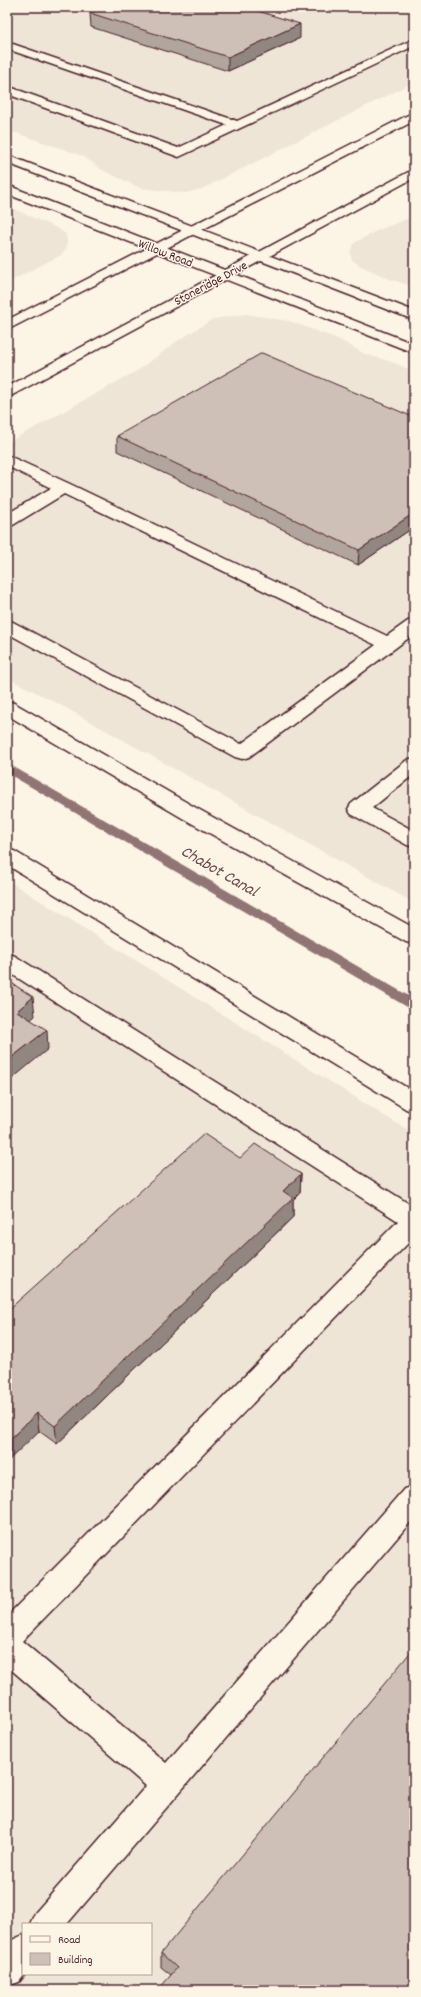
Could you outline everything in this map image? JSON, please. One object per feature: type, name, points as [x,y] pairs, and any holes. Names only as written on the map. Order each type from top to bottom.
[{"type":"main road","points":[[7,90],[179,153],[414,42]]},
{"type":"main road","points":[[7,45],[238,125]]},
{"type":"main road","points":[[14,58],[29,52]]},
{"type":"main road","points":[[7,326],[414,116]]},
{"type":"main road","name":"Willow Road","points":[[7,159],[414,316]]},
{"type":"main road","name":"Stoneridge Drive","points":[[7,393],[414,172]]},
{"type":"main road","name":"Willow Road","points":[[7,189],[414,349]]},
{"type":"main road","points":[[7,460],[389,644]]},
{"type":"main road","points":[[7,521],[64,487]]},
{"type":"main road","points":[[7,626],[242,753],[414,625]]},
{"type":"main road","points":[[7,707],[191,814],[414,937]]},
{"type":"main road","points":[[414,764],[358,809],[414,840]]},
{"type":"main road","points":[[7,856],[414,1102]]},
{"type":"main road","points":[[7,961],[414,1220],[7,1636]]},
{"type":"main road","points":[[47,1923],[166,1783],[414,1498]]},
{"type":"main road","points":[[7,1646],[166,1783]]},
{"type":"main road","points":[[7,1970],[22,1952]]},
{"type":"shaded area","points":[[7,7],[414,7],[414,82],[202,189],[185,193],[140,188],[102,170],[83,156],[7,130]]},
{"type":"shaded area","points":[[7,206],[57,228],[66,234],[67,242],[66,249],[61,255],[7,283]]},
{"type":"shaded area","points":[[414,216],[414,287],[387,278],[361,266],[352,260],[350,252],[354,243],[376,231]]},
{"type":"shaded area","points":[[246,314],[289,321],[338,339],[365,354],[392,362],[414,371],[414,903],[55,702],[7,678],[7,443],[140,369],[176,342],[213,319]]},
{"type":"shaded area","points":[[7,880],[414,1134],[414,1990],[7,1990]]},
{"type":"building","points":[[105,7],[245,7],[300,24],[228,57],[90,13]]},
{"type":"building","points":[[262,353],[413,417],[414,416],[414,513],[359,550],[117,436]]},
{"type":"building","points":[[7,980],[33,997],[17,1011],[47,1030],[7,1061]]},
{"type":"building","points":[[204,1134],[240,1158],[255,1144],[301,1174],[283,1191],[293,1198],[55,1426],[37,1413],[7,1442],[7,1311]]},
{"type":"building","points":[[414,1648],[414,1990],[158,1990],[177,1968],[161,1953]]},
{"type":"waterway","name":"Chabot Canal","points":[[7,767],[414,1006]]}]
